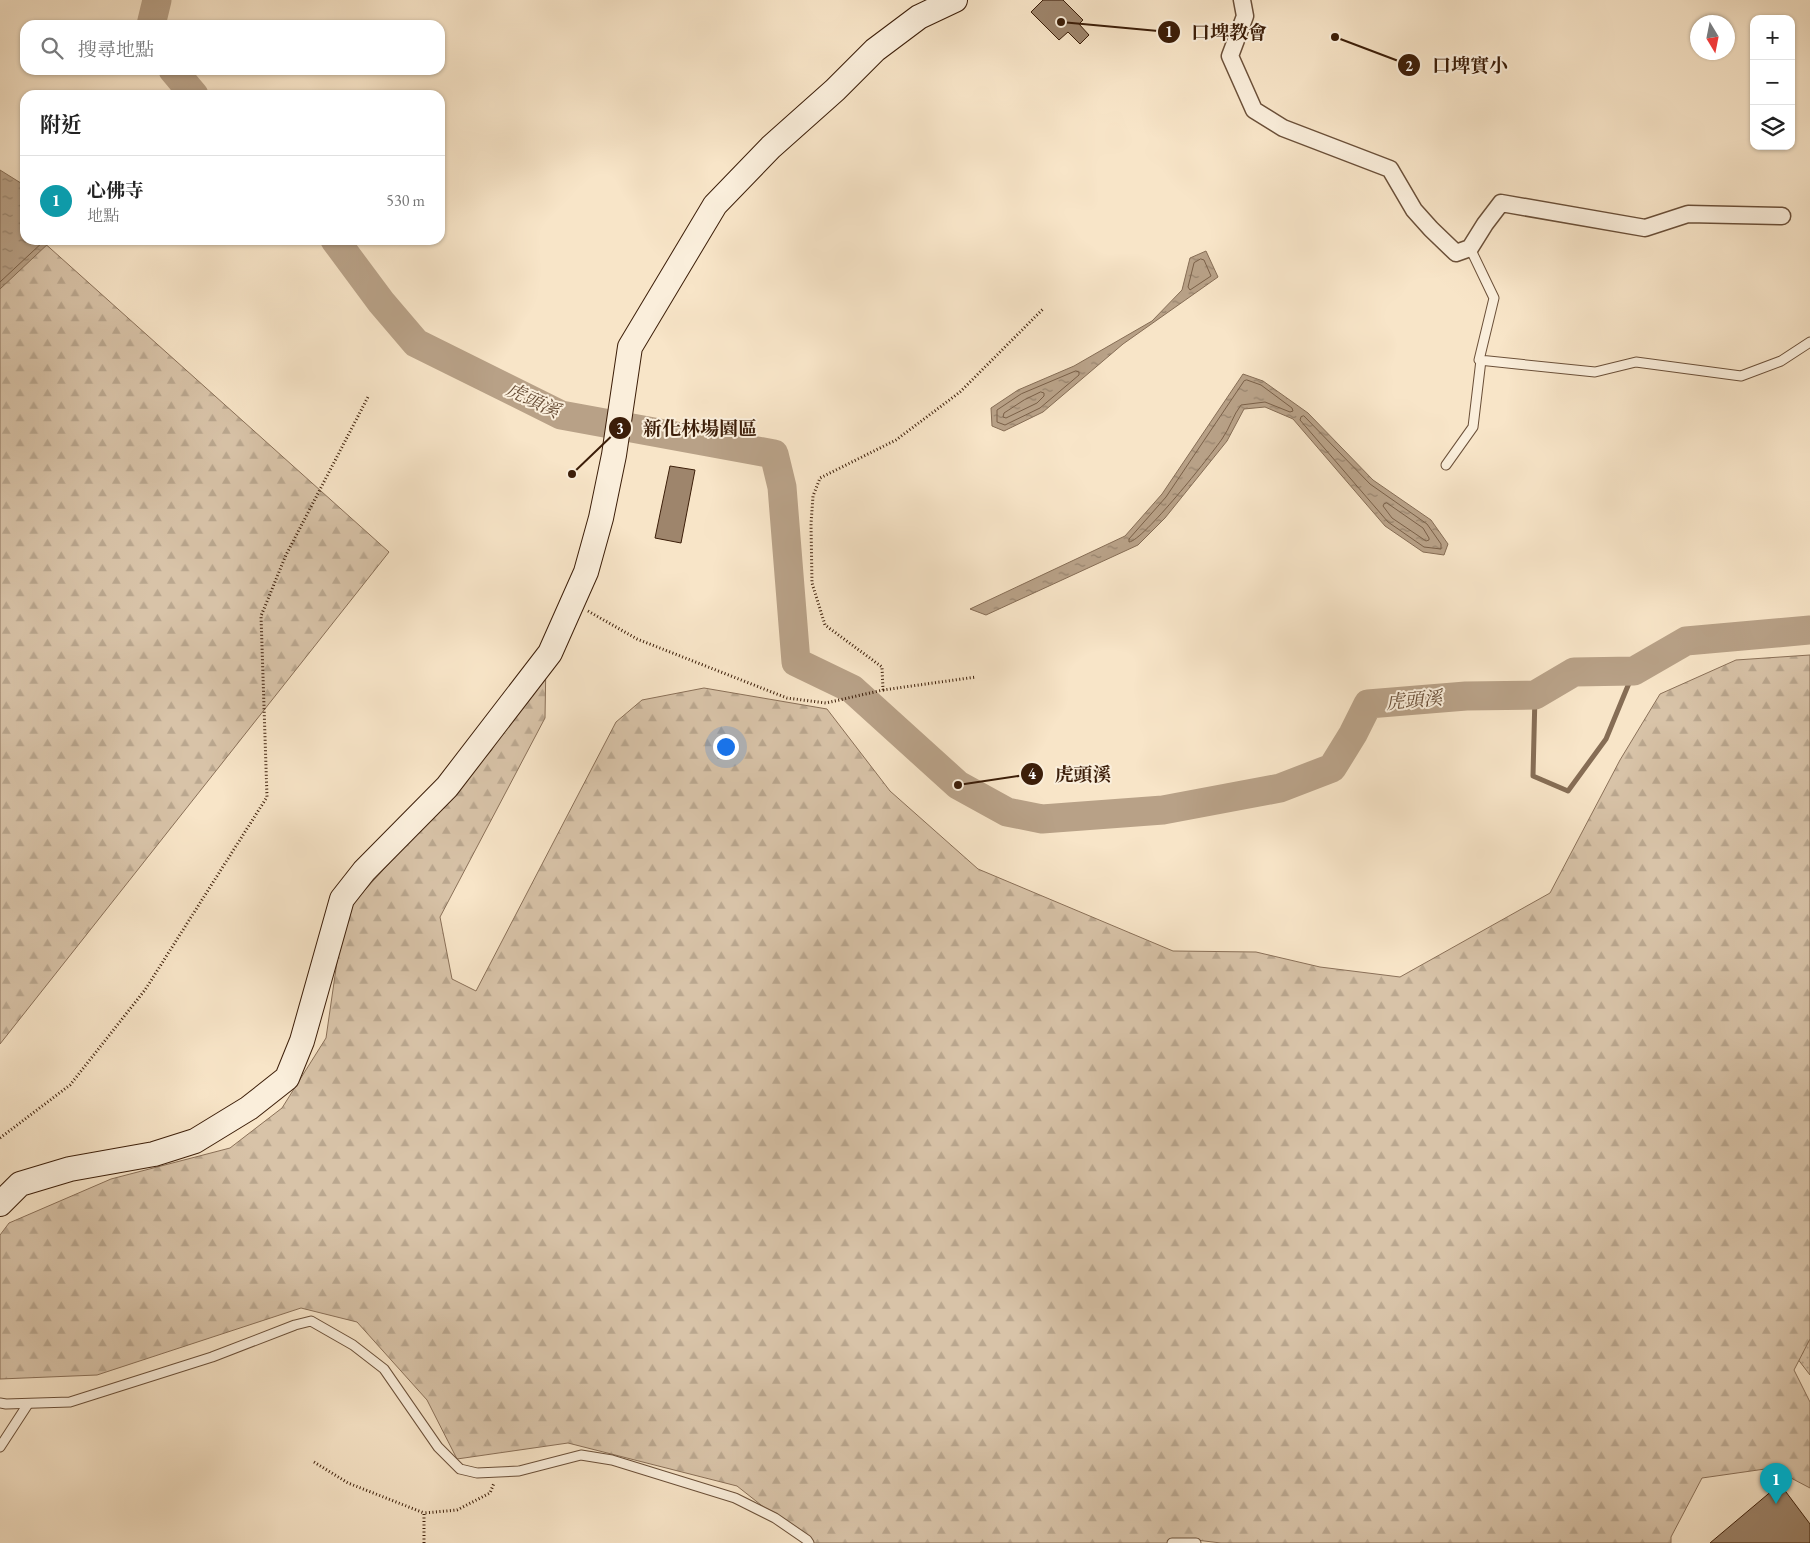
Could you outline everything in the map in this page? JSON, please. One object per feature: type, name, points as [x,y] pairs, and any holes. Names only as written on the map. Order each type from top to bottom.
[{"type":"street","points":[[0,1204],[20,1184],[70,1169],[154,1154],[195,1141],[249,1108],[287,1078],[302,1040],[342,899],[364,872],[447,786],[550,653],[586,572],[601,518],[614,455],[630,347],[715,205],[771,147],[835,90],[875,50],[919,17],[955,0]]},
{"type":"street","points":[[1242,0],[1245,16],[1230,56],[1254,110],[1283,128],[1390,169],[1414,210],[1456,253],[1470,248],[1501,203],[1645,228],[1688,214],[1782,216]]},
{"type":"lane","points":[[1446,464],[1473,427],[1481,360],[1479,360],[1494,298],[1470,248]]},
{"type":"lane","points":[[1481,360],[1595,372],[1636,362],[1741,376],[1781,361],[1810,342]]},
{"type":"lane","points":[[0,1402],[6,1404],[70,1402],[212,1357],[295,1325],[311,1321],[353,1345],[384,1369],[438,1447],[460,1469],[477,1473],[519,1471],[580,1454],[612,1460],[735,1498],[776,1518],[809,1543]]},
{"type":"lane","points":[[0,1447],[28,1404]]},
{"type":"lane","points":[[1172,1543],[1196,1543]]},
{"type":"path","points":[[883,690],[882,667],[826,624],[812,583],[811,524],[813,496],[820,478],[896,440],[960,392],[1043,309]]},
{"type":"path","points":[[0,1138],[70,1085],[140,997],[267,797],[261,616],[286,555],[369,395]]},
{"type":"path","points":[[572,602],[637,639],[787,698],[826,703],[883,690],[976,677]]},
{"type":"path","points":[[314,1462],[348,1484],[424,1513],[457,1510],[490,1493],[497,1473]]},
{"type":"path","points":[[424,1513],[424,1543]]},
{"type":"green space","points":[[0,203],[20,233],[20,245],[47,245],[389,552],[0,1044]]},
{"type":"green space","points":[[1810,655],[1810,1339],[1794,1370],[1810,1402],[1810,1488],[1772,1468],[1702,1478],[1671,1537],[1671,1543],[1221,1543],[1196,1540],[1177,1543],[809,1543],[737,1486],[568,1443],[457,1459],[427,1400],[357,1322],[301,1308],[97,1375],[0,1379],[0,1235],[9,1223],[111,1179],[230,1148],[282,1108],[326,1038],[344,913],[491,751],[546,656],[545,718],[440,917],[452,979],[476,991],[616,722],[642,700],[704,688],[827,709],[890,791],[978,869],[1173,951],[1256,952],[1320,967],[1400,977],[1550,893],[1620,760],[1660,694],[1736,660]]},
{"type":"green space","points":[[1810,1328],[1810,1375],[1787,1345]]},
{"type":"water","points":[[0,170],[20,182],[20,245],[47,245],[0,289]]},
{"type":"water","points":[[1206,251],[1218,277],[1123,344],[1043,412],[1004,431],[992,426],[991,408],[1018,390],[1074,366],[1152,321],[1182,290],[1190,258]]},
{"type":"water","points":[[1243,374],[1263,381],[1308,413],[1373,480],[1431,520],[1448,544],[1444,555],[1423,552],[1385,526],[1293,419],[1265,407],[1244,409],[1227,441],[1165,518],[1138,545],[986,615],[970,609],[1125,536],[1162,494]]},
{"type":"building","points":[[1043,0],[1063,0],[1083,20],[1079,24],[1089,35],[1080,44],[1068,32],[1059,40],[1031,12]]},
{"type":"building","points":[[670,466],[695,470],[681,543],[655,538]]},
{"type":"building","points":[[1780,1484],[1810,1524],[1810,1543],[1710,1543]]},
{"type":"waterway","name":"虎頭溪","points":[[152,20],[157,0]]},
{"type":"waterway","name":"虎頭溪","points":[[177,75],[190,90]]},
{"type":"waterway","name":"虎頭溪","points":[[339,245],[381,302],[416,343],[561,415],[774,454],[782,487],[796,662],[852,689],[958,785],[1007,812],[1042,819],[1163,810],[1280,788],[1332,768],[1353,734],[1368,704],[1466,696],[1535,695],[1574,672],[1634,671],[1686,641],[1810,630]]},
{"type":"waterway","points":[[1535,695],[1533,776],[1568,791],[1606,739],[1634,671]]},
{"type":"place","name":"口埤教會","points":[[1061,22]]},
{"type":"place","name":"口埤實小","points":[[1335,37]]},
{"type":"place","name":"新化林場園區","points":[[572,474]]},
{"type":"place","name":"虎頭溪","points":[[958,785]]},
{"type":"place","name":"心佛寺","points":[[1776,1504]]}]
